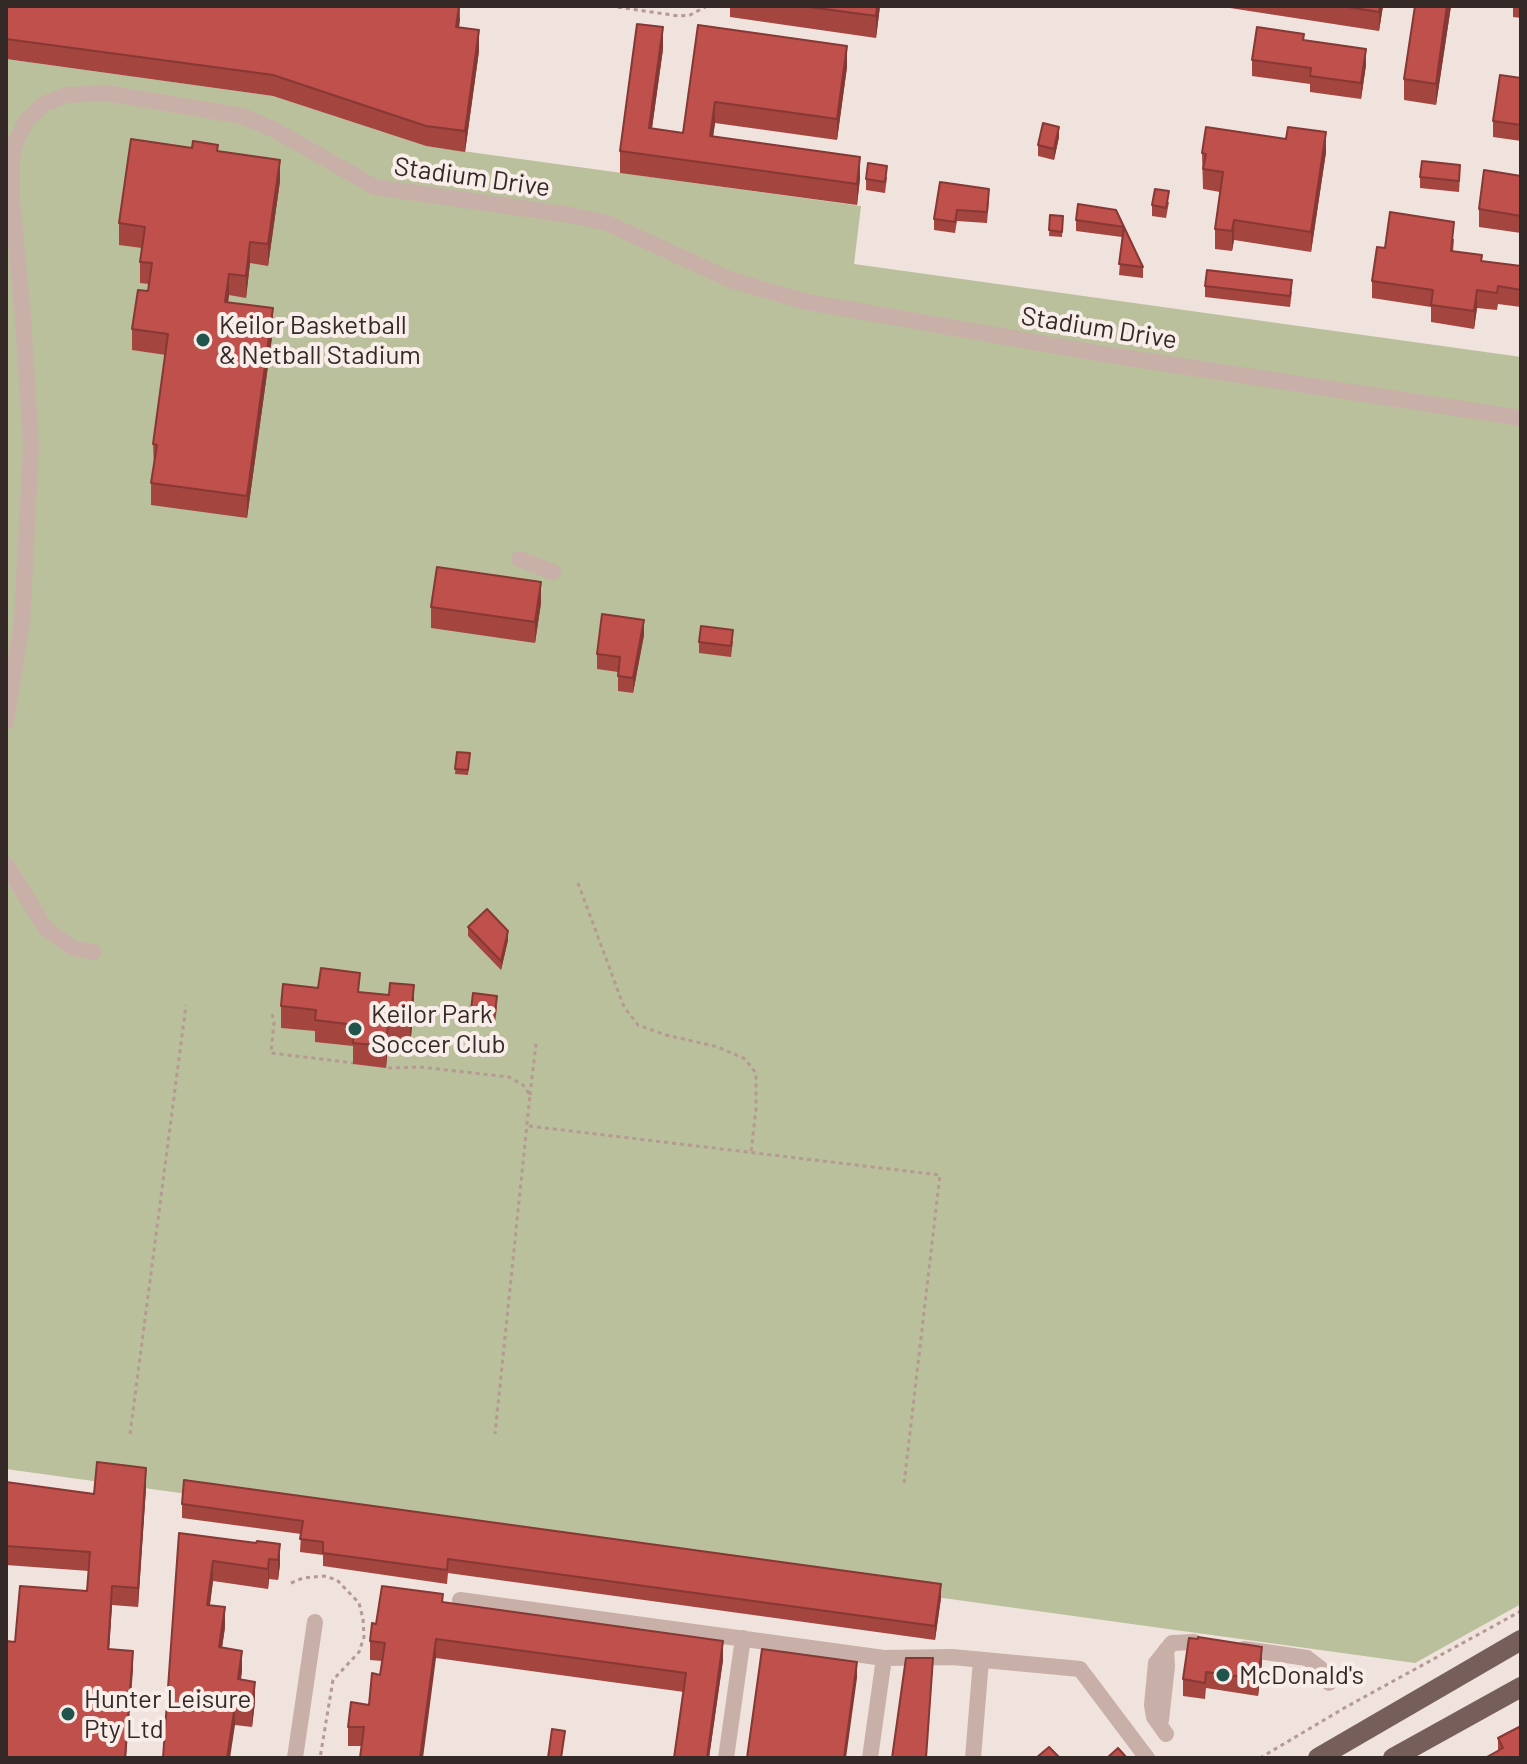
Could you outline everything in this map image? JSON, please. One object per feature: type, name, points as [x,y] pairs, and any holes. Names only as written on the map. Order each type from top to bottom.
[{"type":"main road","points":[[1318,1758],[1521,1640]]},
{"type":"main road","points":[[1393,1758],[1521,1687]]},
{"type":"street","name":"Stadium Drive","points":[[6,722],[22,622],[31,446],[12,201],[12,158],[26,121],[44,104],[66,95],[106,93],[242,116],[273,129],[375,187],[607,223],[731,280],[807,302],[1109,355],[1521,418]]},
{"type":"street","points":[[519,559],[553,572]]},
{"type":"street","points":[[6,864],[46,929],[73,948],[93,952]]},
{"type":"street","points":[[460,1600],[884,1658],[952,1657],[1080,1669],[1147,1758]]},
{"type":"street","points":[[295,1758],[315,1622]]},
{"type":"street","points":[[726,1758],[743,1638]]},
{"type":"street","points":[[1166,1734],[1154,1717],[1152,1698],[1156,1663],[1172,1643],[1194,1642]]},
{"type":"street","points":[[1244,1649],[1307,1658],[1320,1668],[1329,1683]]},
{"type":"street","points":[[870,1758],[884,1658]]},
{"type":"street","points":[[973,1758],[981,1660]]},
{"type":"path","points":[[610,6],[679,16],[690,15],[707,6]]},
{"type":"path","points":[[578,883],[624,1007],[638,1025],[718,1047],[745,1059],[756,1073],[751,1153]]},
{"type":"path","points":[[130,1434],[186,1005]]},
{"type":"path","points":[[272,1014],[271,1053],[354,1063]]},
{"type":"path","points":[[495,1434],[536,1044]]},
{"type":"path","points":[[388,1068],[420,1067],[509,1077],[523,1085],[530,1095]]},
{"type":"path","points":[[529,1126],[940,1175],[904,1484]]},
{"type":"path","points":[[291,1583],[303,1578],[324,1576],[337,1580],[359,1603],[363,1619],[364,1637],[359,1652],[333,1680],[320,1758]]},
{"type":"path","points":[[1260,1758],[1332,1714],[1521,1611]]},
{"type":"green space","points":[[6,59],[273,96],[426,146],[861,206],[854,264],[1521,357],[1521,1604],[1415,1663],[6,1469]]},
{"type":"building","points":[[6,6],[459,6],[456,27],[479,30],[465,131],[426,126],[273,75],[6,39]]},
{"type":"building","points":[[802,6],[877,6],[876,16]]},
{"type":"building","points":[[1342,6],[1380,6],[1379,12]]},
{"type":"building","points":[[1415,6],[1447,6],[1436,84],[1404,79]]},
{"type":"building","points":[[637,24],[663,27],[649,128],[683,133],[698,25],[847,46],[837,119],[715,102],[710,136],[860,157],[857,184],[620,151]]},
{"type":"building","points":[[1257,27],[1304,34],[1303,40],[1366,49],[1361,83],[1310,76],[1311,68],[1252,60]]},
{"type":"building","points":[[1500,75],[1521,78],[1521,125],[1493,121]]},
{"type":"building","points":[[1043,123],[1059,127],[1054,149],[1038,145]]},
{"type":"building","points":[[1206,127],[1286,139],[1288,127],[1326,132],[1311,232],[1234,220],[1232,231],[1215,229],[1223,172],[1203,169]]},
{"type":"building","name":"Keilor Basketball & Netball Stadium","points":[[131,139],[192,148],[193,141],[218,145],[217,151],[280,160],[268,244],[250,242],[246,276],[229,274],[225,302],[273,308],[247,496],[151,483],[157,445],[153,444],[168,334],[132,329],[138,290],[148,291],[152,263],[140,262],[145,227],[119,223]]},
{"type":"building","points":[[1422,161],[1460,165],[1459,181],[1420,177]]},
{"type":"building","points":[[868,163],[887,166],[885,182],[866,179]]},
{"type":"building","points":[[1484,170],[1521,176],[1521,216],[1479,209]]},
{"type":"building","points":[[940,182],[989,189],[987,212],[957,210],[955,222],[934,219]]},
{"type":"building","points":[[1155,189],[1169,191],[1166,208],[1152,205]]},
{"type":"building","points":[[1078,204],[1116,210],[1143,267],[1119,264],[1124,227],[1076,220]]},
{"type":"building","points":[[1390,212],[1454,222],[1451,251],[1482,255],[1481,261],[1521,266],[1521,290],[1498,286],[1497,293],[1477,290],[1474,311],[1431,305],[1433,290],[1372,281],[1377,247],[1385,248]]},
{"type":"building","points":[[1050,215],[1063,216],[1062,232],[1049,230]]},
{"type":"building","points":[[1207,270],[1292,280],[1290,296],[1205,286]]},
{"type":"building","points":[[437,567],[541,582],[535,622],[431,607]]},
{"type":"building","points":[[602,614],[644,620],[633,678],[618,676],[620,657],[597,654]]},
{"type":"building","points":[[701,626],[733,630],[731,646],[699,642]]},
{"type":"building","points":[[457,752],[470,753],[468,770],[455,769]]},
{"type":"building","points":[[487,909],[508,931],[501,961],[468,927]]},
{"type":"building","points":[[321,968],[360,973],[358,992],[389,995],[390,983],[414,985],[410,1024],[388,1022],[386,1046],[353,1043],[355,1025],[315,1020],[316,1010],[281,1006],[283,984],[318,988]]},
{"type":"building","points":[[473,993],[497,996],[495,1013],[471,1010]]},
{"type":"building","points":[[97,1462],[146,1468],[138,1588],[112,1586],[108,1649],[133,1651],[125,1758],[6,1758],[6,1641],[15,1642],[20,1586],[87,1591],[90,1552],[6,1546],[6,1482],[94,1494]]},
{"type":"building","points":[[184,1480],[941,1584],[935,1626],[448,1559],[447,1570],[323,1553],[323,1542],[300,1539],[303,1521],[182,1504]]},
{"type":"building","points":[[179,1533],[280,1544],[278,1560],[269,1559],[268,1569],[213,1561],[207,1605],[225,1607],[219,1647],[242,1651],[238,1679],[255,1682],[252,1707],[235,1705],[227,1758],[163,1758]]},
{"type":"building","points":[[382,1586],[443,1594],[442,1602],[723,1641],[707,1758],[674,1758],[686,1673],[436,1639],[420,1758],[360,1758],[364,1727],[348,1727],[351,1702],[369,1705],[372,1673],[380,1675],[385,1643],[370,1641]]},
{"type":"building","points":[[1189,1638],[1262,1647],[1258,1679],[1206,1672],[1205,1683],[1183,1679]]},
{"type":"building","points":[[762,1649],[857,1662],[844,1758],[747,1758]]},
{"type":"building","points":[[906,1658],[933,1658],[926,1758],[892,1758]]},
{"type":"building","points":[[1521,1726],[1521,1758],[1485,1758],[1503,1748],[1498,1738]]},
{"type":"building","points":[[552,1729],[565,1731],[561,1758],[548,1758]]},
{"type":"building","points":[[1049,1747],[1060,1758],[1036,1758]]},
{"type":"building","points":[[1118,1748],[1127,1758],[1107,1758]]},
{"type":"place","name":"Keilor Basketball & Netball Stadium","points":[[203,340]]},
{"type":"place","name":"Keilor Park Soccer Club","points":[[355,1029]]},
{"type":"place","name":"McDonald's","points":[[1223,1675]]},
{"type":"place","name":"Hunter Leisure Pty Ltd","points":[[68,1714]]}]
